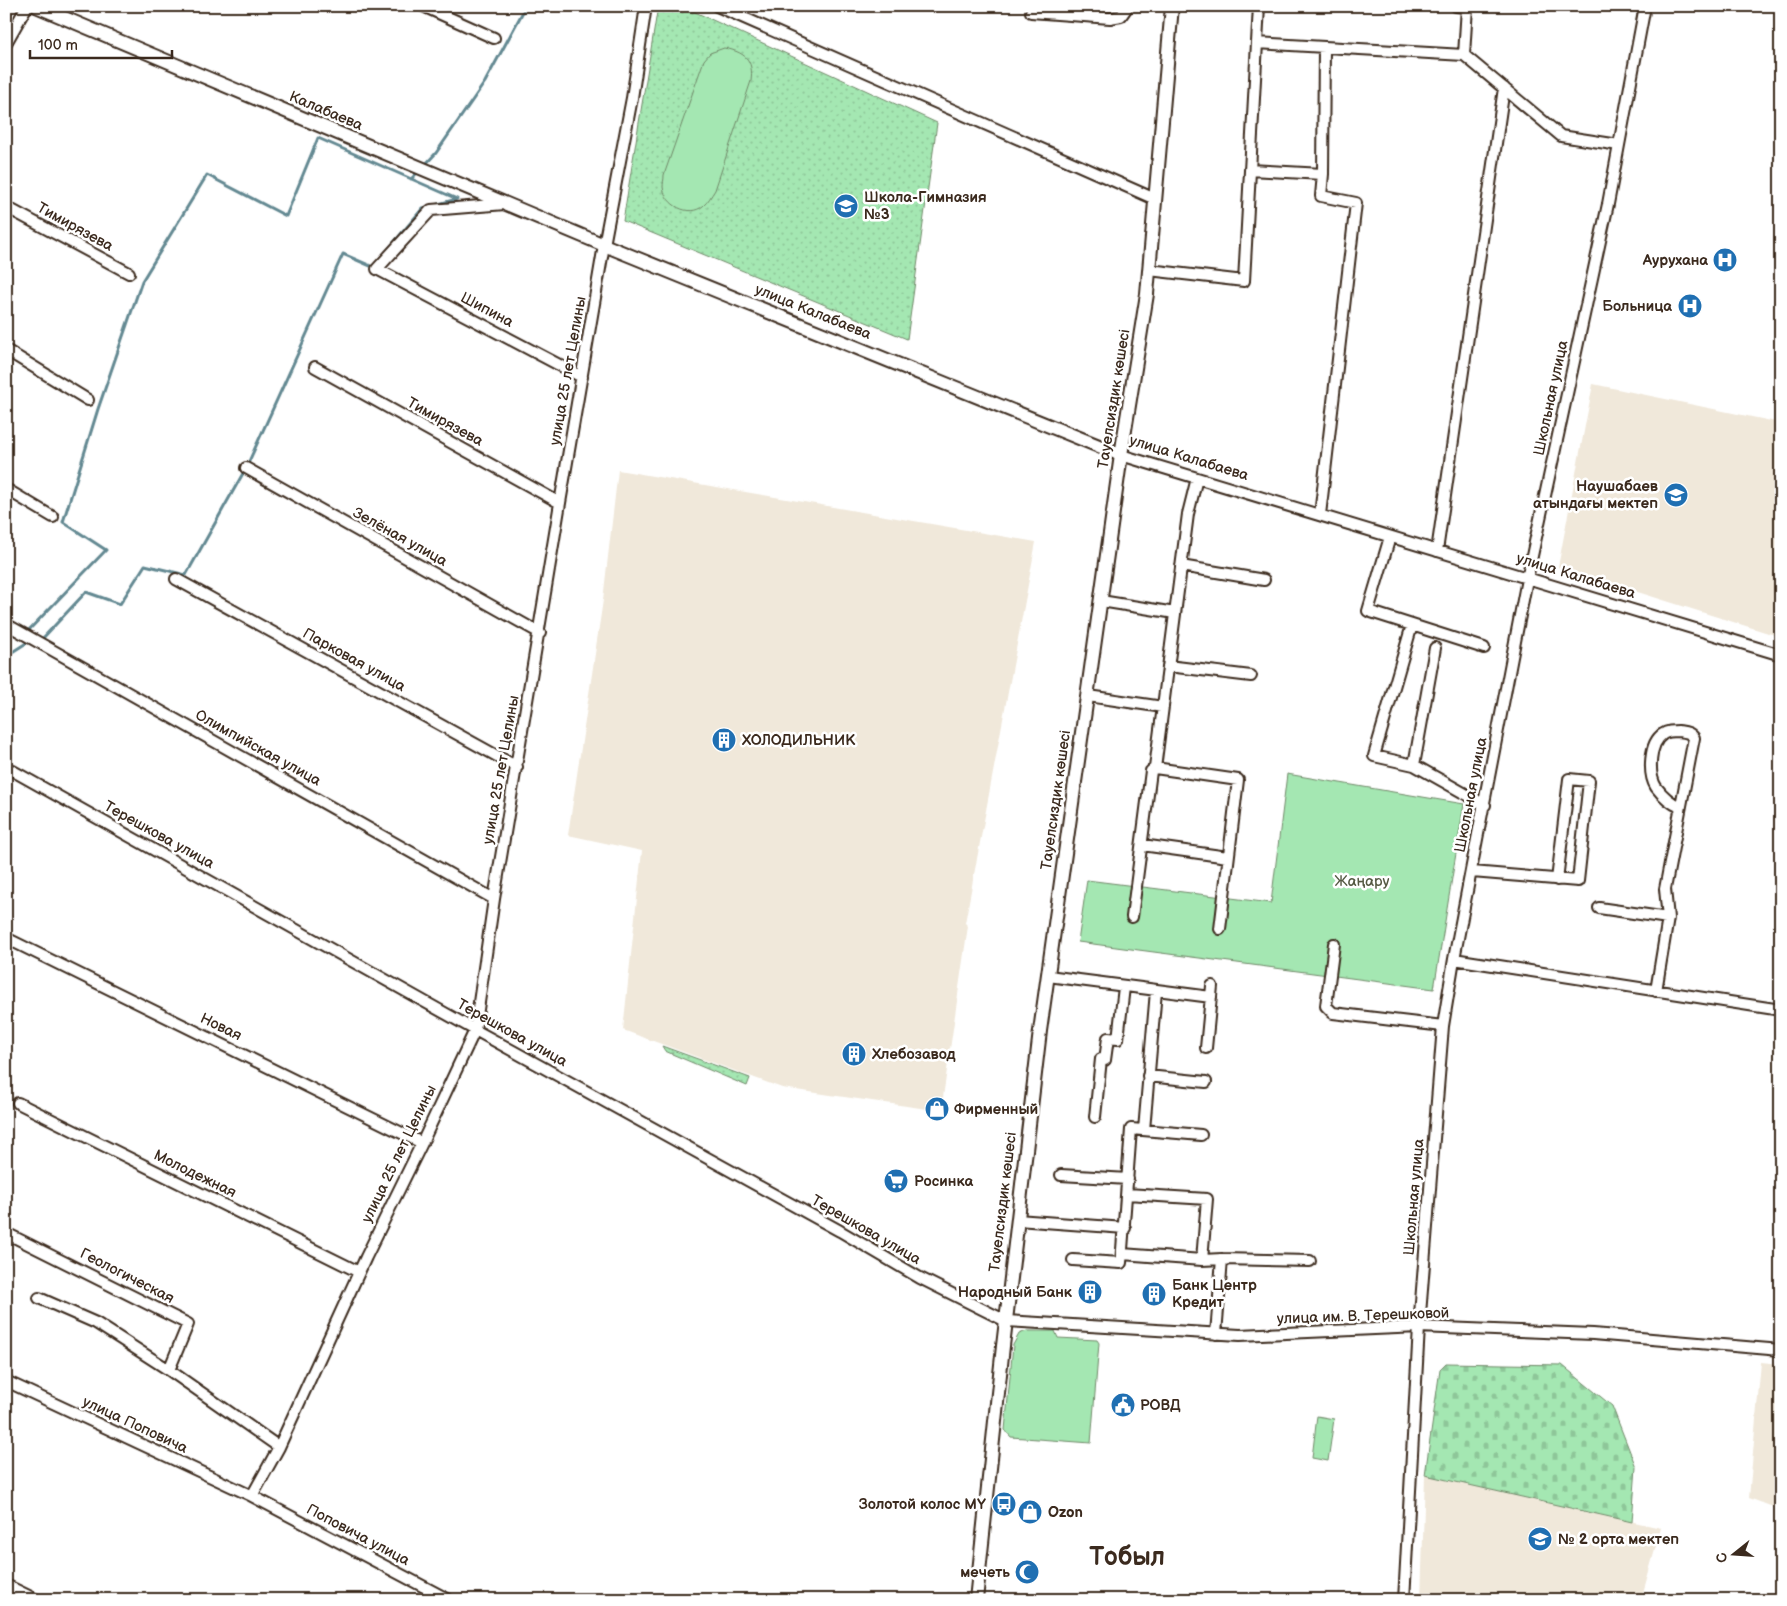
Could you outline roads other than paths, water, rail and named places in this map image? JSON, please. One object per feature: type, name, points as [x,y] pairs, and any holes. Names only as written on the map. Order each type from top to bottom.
[{"type":"street","points":[[6,43],[27,6]]},
{"type":"street","name":"Калабаева","points":[[36,6],[604,245]]},
{"type":"street","points":[[422,6],[494,38]]},
{"type":"street","name":"улица 25 лет Целины","points":[[252,1496],[278,1447],[359,1272],[475,1030],[494,899],[604,245],[632,98],[646,6]]},
{"type":"street","points":[[717,6],[1155,199]]},
{"type":"street","points":[[1031,12],[1110,18],[1121,16],[1128,6]]},
{"type":"street","name":"Тауелсиздик көшесі","points":[[976,1600],[1006,1321],[1048,976],[1121,455],[1147,294],[1172,6]]},
{"type":"street","points":[[1149,270],[1244,281],[1260,6]]},
{"type":"street","points":[[1456,6],[1468,7],[1464,55]]},
{"type":"street","name":"Школьная улица","points":[[1404,1600],[1419,1327],[1443,1026],[1454,959],[1527,579],[1608,204],[1645,6]]},
{"type":"street","points":[[1257,42],[1464,55],[1562,136],[1619,145]]},
{"type":"street","points":[[1320,515],[1356,203],[1321,196],[1324,47]]},
{"type":"street","points":[[1437,551],[1504,88]]},
{"type":"street","points":[[1250,170],[1322,174]]},
{"type":"street","name":"Шипина","points":[[505,204],[431,210],[377,269],[582,377]]},
{"type":"street","name":"Тимирязева","points":[[6,207],[129,274]]},
{"type":"street","name":"улица Калабаева","points":[[604,245],[1121,455],[1781,655]]},
{"type":"street","points":[[6,350],[88,400]]},
{"type":"street","name":"Тимирязева","points":[[315,367],[560,504]]},
{"type":"street","name":"Зелёная улица","points":[[246,468],[540,633]]},
{"type":"street","points":[[1132,917],[1151,771],[1155,768],[1188,514],[1197,478]]},
{"type":"street","points":[[6,489],[53,517]]},
{"type":"street","points":[[1390,537],[1368,611],[1484,648]]},
{"type":"street","points":[[1181,566],[1264,580]]},
{"type":"street","name":"Парковая улица","points":[[176,579],[517,767]]},
{"type":"street","points":[[1101,601],[1175,613]]},
{"type":"street","name":"Олимпийская улица","points":[[6,624],[494,899]]},
{"type":"street","points":[[1412,625],[1374,756],[1414,765],[1484,805]]},
{"type":"street","points":[[1414,765],[1435,648]]},
{"type":"street","points":[[1168,666],[1251,676]]},
{"type":"street","points":[[1088,696],[1163,707]]},
{"type":"street","points":[[1656,991],[1668,918],[1665,889],[1694,738],[1691,734],[1684,732],[1668,731],[1655,741],[1650,771],[1656,787],[1672,803],[1680,807]]},
{"type":"street","name":"Терешкова улица","points":[[6,767],[475,1030],[840,1231],[920,1278],[1006,1321]]},
{"type":"street","points":[[1155,768],[1238,780],[1220,928]]},
{"type":"street","points":[[1472,872],[1557,880],[1578,881],[1589,782],[1570,779],[1557,880]]},
{"type":"street","points":[[1142,845],[1228,857]]},
{"type":"street","points":[[1599,908],[1668,918]]},
{"type":"street","name":"Новая","points":[[6,938],[422,1143]]},
{"type":"street","points":[[1334,944],[1326,1006],[1333,1014],[1443,1026]]},
{"type":"street","points":[[1454,959],[1781,1010]]},
{"type":"street","points":[[1048,976],[1211,998]]},
{"type":"street","points":[[1206,1048],[1212,986]]},
{"type":"street","points":[[1095,1117],[1101,1059],[1105,1060],[1108,1038],[1118,1039],[1124,987]]},
{"type":"street","points":[[1144,1130],[1156,991]]},
{"type":"street","points":[[1148,1076],[1206,1082]]},
{"type":"street","name":"Молодежная","points":[[18,1103],[359,1272]]},
{"type":"street","points":[[1073,1260],[1121,1263],[1131,1129],[1201,1135]]},
{"type":"street","points":[[1061,1174],[1128,1179]]},
{"type":"street","points":[[1127,1194],[1207,1199],[1202,1260]]},
{"type":"street","points":[[1018,1220],[1124,1228]]},
{"type":"street","name":"Геологическая","points":[[6,1233],[188,1324],[169,1370]]},
{"type":"street","points":[[1122,1254],[1202,1260],[1310,1261]]},
{"type":"street","points":[[1216,1334],[1222,1259]]},
{"type":"street","points":[[39,1298],[96,1323],[169,1370],[278,1447]]},
{"type":"street","name":"улица им. В. Терешковой","points":[[1006,1321],[1240,1335],[1419,1327],[1593,1334],[1781,1350]]},
{"type":"street","name":"улица Поповича","points":[[6,1381],[252,1496]]},
{"type":"street","name":"Поповича улица","points":[[252,1496],[449,1600]]},
{"type":"street","points":[[6,1585],[37,1600]]},
{"type":"waterway","points":[[424,166],[436,153],[485,82],[526,6]]},
{"type":"waterway","points":[[318,138],[457,199],[423,208],[373,267],[343,254],[246,468],[186,575],[145,565],[120,604],[86,592],[42,639],[26,633],[106,550],[63,522],[98,409],[142,281],[207,175],[286,216],[318,138]]},
{"type":"waterway","points":[[411,179],[420,170]]},
{"type":"waterway","points":[[6,656],[31,640]]},
{"type":"place","name":"Школа-Гимназия №3","points":[[846,206]]},
{"type":"place","name":"Аурухана","points":[[1725,260]]},
{"type":"place","name":"Больница","points":[[1690,306]]},
{"type":"place","name":"Наушабаев атындағы мектеп","points":[[1676,495]]},
{"type":"place","name":"ХОЛОДИЛЬНИК","points":[[724,740]]},
{"type":"place","name":"Хлебозавод","points":[[854,1054]]},
{"type":"place","name":"Фирменный","points":[[937,1109]]},
{"type":"place","name":"Росинка","points":[[896,1181]]},
{"type":"place","name":"Народный Банк","points":[[1090,1292]]},
{"type":"place","name":"Банк Центр Кредит","points":[[1154,1294]]},
{"type":"place","name":"РОВД","points":[[1123,1405]]},
{"type":"place","name":"Золотой колос МҮ","points":[[1004,1504]]},
{"type":"place","name":"Ozon","points":[[1030,1512]]},
{"type":"place","name":"№ 2 орта мектеп","points":[[1540,1539]]},
{"type":"place","name":"мечеть","points":[[1027,1572]]},
{"type":"district","name":"Тобыл","points":[[1127,1557]]},
{"type":"park label","name":"Жаңару","points":[[1362,881]]}]
